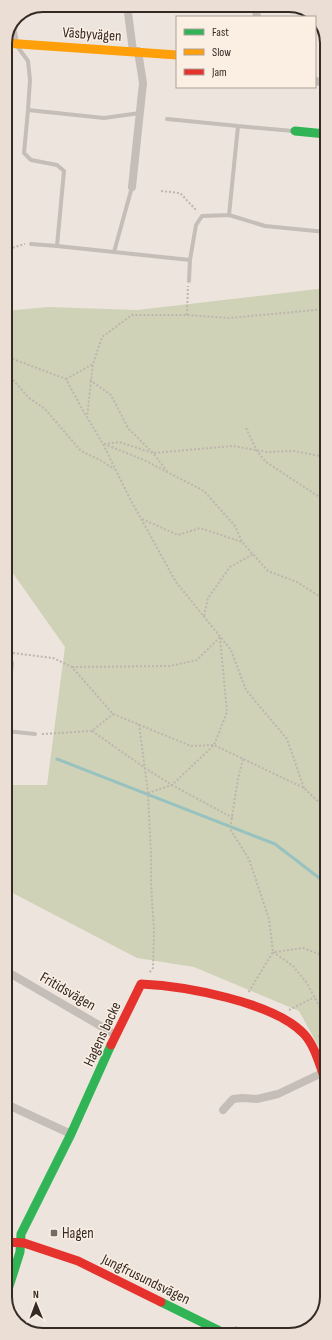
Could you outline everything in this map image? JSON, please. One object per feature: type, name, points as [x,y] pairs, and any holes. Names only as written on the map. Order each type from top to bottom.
[{"type":"street","points":[[128,12],[143,83],[132,188]]},
{"type":"street","points":[[13,34],[15,43]]},
{"type":"street","name":"Väsbyvägen","points":[[15,43],[176,55]]},
{"type":"street","points":[[295,131],[320,133]]},
{"type":"street","name":"Fritidsvägen","points":[[12,974],[116,1035]]},
{"type":"street","points":[[141,984],[157,984],[190,989],[242,1003],[278,1016],[289,1022],[305,1035],[310,1042],[320,1068]]},
{"type":"street","name":"Hagens backe","points":[[12,1277],[20,1252],[21,1234],[71,1134],[141,984]]},
{"type":"street","points":[[223,1110],[233,1099],[257,1099],[278,1094],[320,1074]]},
{"type":"street","points":[[12,1107],[71,1134]]},
{"type":"street","name":"Jungfrusundsvägen","points":[[12,1242],[24,1244],[78,1261],[214,1328]]},
{"type":"lane","points":[[15,43],[28,61],[30,80],[24,153],[31,160],[57,165],[64,171],[57,246]]},
{"type":"lane","points":[[28,110],[104,118],[140,114]]},
{"type":"lane","points":[[167,119],[295,131]]},
{"type":"lane","points":[[229,215],[238,126]]},
{"type":"lane","points":[[114,252],[132,188]]},
{"type":"lane","points":[[189,281],[190,260],[196,225],[202,216],[229,215],[265,226],[320,231]]},
{"type":"lane","points":[[30,244],[190,260]]},
{"type":"lane","points":[[12,732],[35,734]]},
{"type":"path","points":[[161,191],[180,193],[202,216]]},
{"type":"path","points":[[12,248],[23,244],[30,244]]},
{"type":"path","points":[[187,314],[189,281]]},
{"type":"path","points":[[87,417],[93,364],[102,337],[132,316],[187,314],[229,318],[320,310]]},
{"type":"path","points":[[12,359],[66,379],[103,444],[141,519],[176,582],[230,650],[246,690],[287,739],[304,788]]},
{"type":"path","points":[[66,379],[93,364]]},
{"type":"path","points":[[12,379],[29,398],[45,408],[81,451],[102,461],[116,470]]},
{"type":"path","points":[[90,380],[111,396],[128,428],[153,453],[168,473]]},
{"type":"path","points":[[246,428],[257,450],[266,462],[320,497]]},
{"type":"path","points":[[103,444],[119,442],[153,453],[233,446],[267,452],[294,451],[320,456]]},
{"type":"path","points":[[103,444],[144,460],[204,491],[235,526],[242,542],[268,571],[298,582],[320,597]]},
{"type":"path","points":[[141,519],[178,535],[200,528],[242,542]]},
{"type":"path","points":[[204,616],[208,598],[230,568],[253,554]]},
{"type":"path","points":[[72,667],[170,666],[197,660],[220,637]]},
{"type":"path","points":[[148,793],[172,785],[214,745],[227,712],[220,637]]},
{"type":"path","points":[[13,652],[53,658],[72,667],[113,714],[191,746],[214,745],[304,788],[320,803]]},
{"type":"path","points":[[35,734],[92,731],[113,714]]},
{"type":"path","points":[[139,724],[148,793],[154,930],[153,968],[141,984]]},
{"type":"path","points":[[92,731],[172,785],[233,818]]},
{"type":"path","points":[[242,1003],[273,952],[269,919],[249,859],[230,829],[233,818],[238,779],[243,759]]},
{"type":"path","points":[[273,952],[303,948],[320,954]]},
{"type":"path","points":[[273,952],[292,966],[307,983],[320,1007]]},
{"type":"path","points":[[278,1016],[315,997]]},
{"type":"green space","points":[[320,289],[320,1049],[299,1011],[194,967],[137,958],[12,893],[12,785],[47,785],[65,647],[12,572],[12,310],[48,307],[137,310]]},
{"type":"waterway","points":[[57,759],[275,844],[320,879]]},
{"type":"traffic: fast","points":[[295,131],[320,133]]},
{"type":"traffic: fast","points":[[12,1277],[20,1252],[21,1234],[71,1134],[111,1045]]},
{"type":"traffic: fast","points":[[161,1302],[214,1328]]},
{"type":"traffic: slow","points":[[12,43],[176,55]]},
{"type":"traffic: jam","points":[[111,1045],[141,984],[159,985],[204,992],[251,1005],[272,1013],[290,1023],[304,1034],[312,1045],[320,1066]]},
{"type":"traffic: jam","points":[[12,1242],[24,1243],[78,1261],[161,1302]]},
{"type":"place","name":"Hagen","points":[[54,1233]]}]
